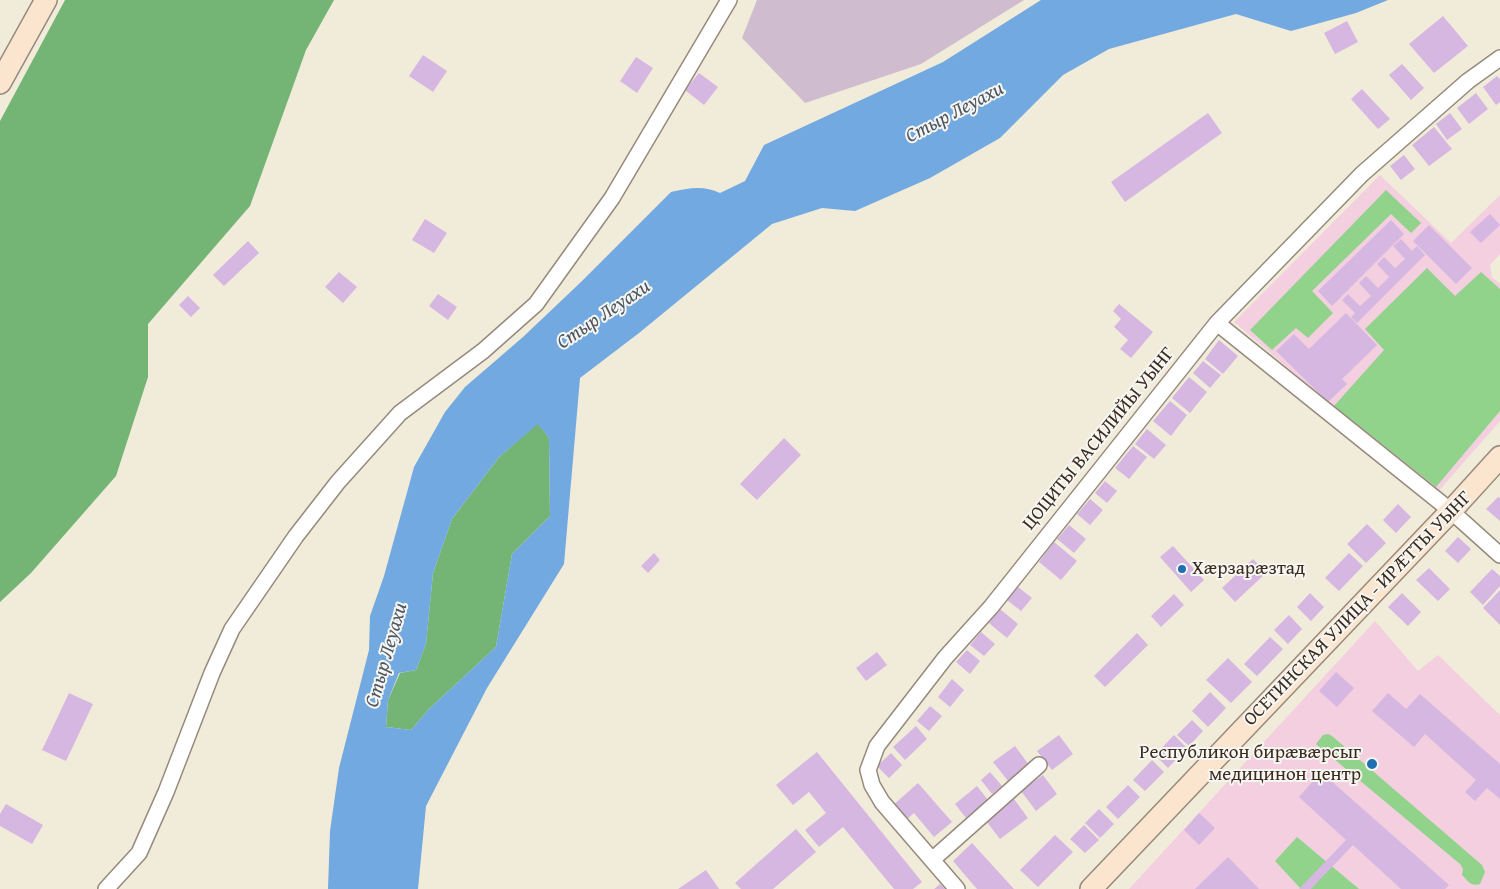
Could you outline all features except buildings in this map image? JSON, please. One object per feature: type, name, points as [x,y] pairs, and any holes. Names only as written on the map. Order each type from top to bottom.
[{"type":"street","points":[[0,83],[46,0]]},
{"type":"street","points":[[106,889],[139,853],[166,792],[212,674],[232,629],[296,536],[338,482],[400,413],[483,351],[536,304],[612,198],[728,0]]},
{"type":"street","name":"ЦОЦИТЫ ВАСИЛИЙЫ УЫНГ","points":[[957,889],[882,802],[872,785],[868,770],[877,746],[944,658],[991,607],[1217,324],[1362,174],[1468,81],[1500,58]]},
{"type":"street","points":[[1217,324],[1451,511],[1500,555]]},
{"type":"street","name":"ОСЕТИНСКАЯ УЛИЦА - ИРÆТТЫ УЫНГ","points":[[1091,889],[1451,511],[1500,457]]},
{"type":"street","points":[[932,860],[1040,765]]},
{"type":"shaded area","points":[[757,0],[1024,0],[921,64],[805,103],[742,38]]},
{"type":"shaded area","points":[[1380,175],[1451,243],[1500,195],[1500,254],[1490,265],[1492,277],[1500,284],[1500,421],[1436,494],[1234,322]]},
{"type":"shaded area","name":"Республикон бирæвæрсыг медицинон центр","points":[[1375,621],[1418,671],[1438,655],[1500,715],[1500,889],[1129,889]]},
{"type":"green space","points":[[65,0],[334,0],[306,50],[250,206],[148,324],[148,377],[116,476],[31,573],[0,602],[0,121]]},
{"type":"green space","points":[[1386,190],[1421,223],[1411,233],[1391,214],[1312,291],[1333,313],[1308,338],[1296,328],[1272,350],[1250,330]]},
{"type":"green space","points":[[1427,268],[1455,296],[1481,272],[1500,289],[1500,411],[1436,487],[1334,406],[1384,350],[1365,329]]},
{"type":"green space","points":[[538,423],[549,438],[550,516],[512,554],[496,647],[429,709],[411,730],[386,727],[388,700],[400,673],[416,670],[426,644],[433,573],[452,519],[499,457]]},
{"type":"green space","points":[[1328,734],[1482,865],[1485,872],[1480,884],[1474,885],[1468,881],[1462,875],[1463,869],[1460,864],[1316,744],[1323,735]]},
{"type":"green space","points":[[1297,837],[1359,889],[1301,889],[1275,861]]},
{"type":"water","name":"Стыр Леуахи","points":[[1041,0],[1388,0],[1356,13],[1291,31],[1236,14],[1109,49],[1063,75],[1000,138],[930,178],[855,211],[822,208],[772,224],[639,333],[580,378],[564,564],[487,688],[426,806],[418,889],[328,889],[330,831],[339,768],[369,650],[370,616],[384,576],[414,467],[445,412],[465,387],[523,337],[671,192],[690,188],[702,188],[720,193],[745,181],[764,145],[943,62]],"holes":[[[538,424],[549,438],[550,516],[512,554],[496,647],[429,709],[411,730],[386,727],[388,700],[399,673],[416,670],[426,644],[433,573],[452,519],[499,457]]]},
{"type":"place","name":"Хæрзарæзтад","points":[[1182,569]]},
{"type":"place","name":"Республикон бирæвæрсыг медицинон центр","points":[[1372,764]]}]
